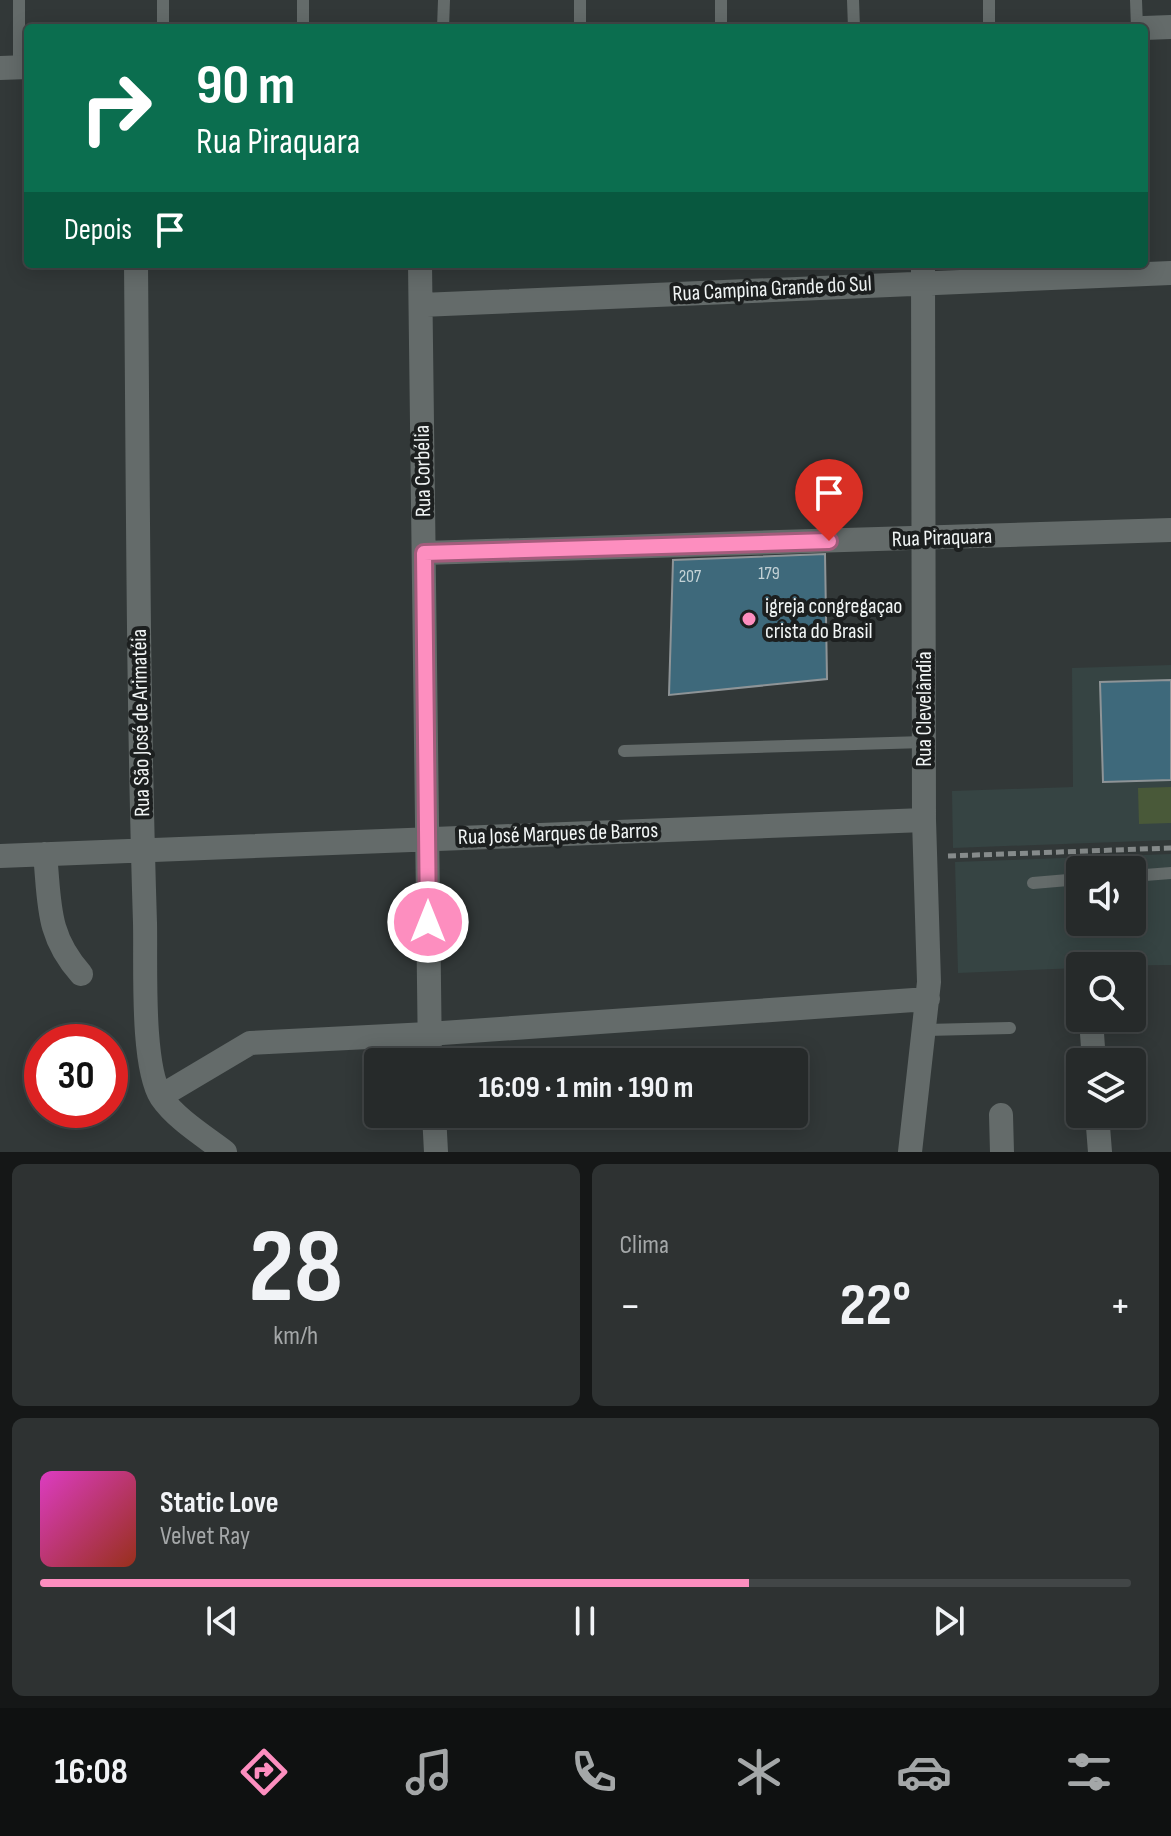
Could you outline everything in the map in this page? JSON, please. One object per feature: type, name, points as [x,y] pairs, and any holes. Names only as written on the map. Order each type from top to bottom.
[{"type":"street","points":[[1148,28],[1171,27]]},
{"type":"street","name":"Rua São José de Arimatéia","points":[[136,268],[143,849],[151,1063],[161,1096],[190,1126],[225,1152]]},
{"type":"street","name":"Rua Corbélia","points":[[420,268],[429,1048]]},
{"type":"street","name":"Rua Campina Grande do Sul","points":[[421,305],[923,273],[1171,273]]},
{"type":"street","name":"Rua Clevelândia","points":[[910,1152],[928,999],[924,820],[923,273]]},
{"type":"street","name":"Rua Piraquara","points":[[424,553],[1171,530]]},
{"type":"street","name":"Rua José Marques de Barros","points":[[0,856],[924,820]]},
{"type":"street","points":[[45,854],[56,938],[65,957],[81,974]]},
{"type":"street","points":[[161,1096],[250,1043],[428,1034],[928,999]]},
{"type":"street","points":[[1001,1115],[1002,1152]]},
{"type":"street","points":[[435,1128],[436,1152]]},
{"type":"street","points":[[1098,1128],[1100,1152]]},
{"type":"lane","points":[[16,67],[19,0]]},
{"type":"lane","points":[[163,0],[163,24]]},
{"type":"lane","points":[[303,0],[303,24]]},
{"type":"lane","points":[[443,24],[444,0]]},
{"type":"lane","points":[[580,0],[580,24]]},
{"type":"lane","points":[[721,0],[721,24]]},
{"type":"lane","points":[[853,0],[854,24]]},
{"type":"lane","points":[[989,0],[989,24]]},
{"type":"lane","points":[[1136,0],[1137,24]]},
{"type":"lane","points":[[624,751],[924,742]]},
{"type":"lane","points":[[1146,875],[1171,873]]},
{"type":"lane","points":[[1033,883],[1066,880]]},
{"type":"lane","points":[[926,1030],[1010,1028]]},
{"type":"path","points":[[925,857],[1171,848]]},
{"type":"shaded area","points":[[1171,665],[1171,840],[953,848],[952,791],[1073,787],[1072,668]]},
{"type":"shaded area","points":[[1171,854],[1171,965],[1146,965],[1146,952],[1066,952],[1066,969],[958,973],[955,862],[1066,858],[1066,936],[1146,936],[1146,856],[1117,856]]},
{"type":"green space","points":[[1171,787],[1171,823],[1139,824],[1138,788]]},
{"type":"building","name":"igreja congregaçao crista do Brasil","points":[[825,554],[827,679],[669,695],[673,560]]},
{"type":"building","points":[[1171,680],[1171,780],[1103,782],[1100,682]]},
{"type":"place","name":"igreja congregaçao crista do Brasil","points":[[749,619]]},
{"type":"route","points":[[428,922],[424,553],[829,541]]}]
